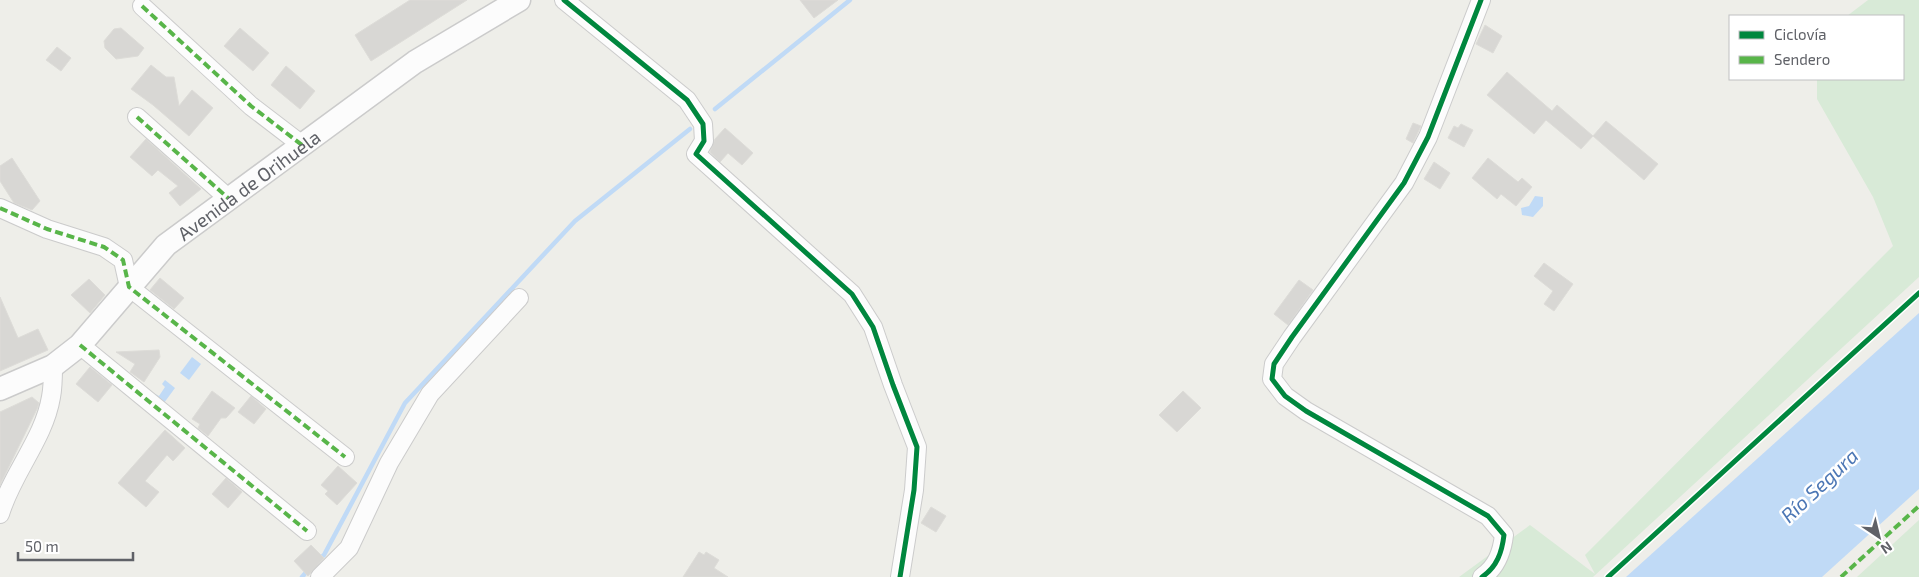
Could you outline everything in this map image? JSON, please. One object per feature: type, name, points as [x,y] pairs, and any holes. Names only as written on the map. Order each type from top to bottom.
[{"type":"street","name":"Avenida de Orihuela","points":[[0,389],[53,366],[80,345],[166,244],[415,62],[519,0]]},
{"type":"street","points":[[564,0],[687,100],[703,124],[704,141],[696,154],[852,294],[873,327],[893,385],[918,447],[914,490],[900,577]]},
{"type":"street","points":[[1481,0],[1428,137],[1404,183],[1292,337],[1274,364],[1272,380],[1285,396],[1306,411],[1488,516],[1504,535],[1502,553],[1488,573],[1482,577]]},
{"type":"street","points":[[142,6],[251,106],[302,145]]},
{"type":"street","points":[[137,117],[228,198]]},
{"type":"street","points":[[0,208],[47,229],[104,247],[123,260],[128,287],[345,457]]},
{"type":"street","points":[[320,577],[349,548],[390,463],[430,394],[519,298]]},
{"type":"street","points":[[80,345],[307,531]]},
{"type":"street","points":[[0,514],[12,483],[46,414],[52,396],[53,366]]},
{"type":"green space","points":[[1868,0],[1919,0],[1919,277],[1593,577],[1459,577],[1530,525],[1595,574],[1585,555],[1893,246],[1873,197],[1817,99],[1817,80],[1904,80],[1904,15],[1848,15]]},
{"type":"green space","points":[[1919,520],[1919,577],[1857,577]]},
{"type":"water","points":[[1535,196],[1543,197],[1543,206],[1533,217],[1522,215],[1521,208],[1529,206]]},
{"type":"water","name":"Río Segura","points":[[1919,313],[1919,489],[1822,577],[1626,577]]},
{"type":"water","points":[[192,357],[201,364],[189,380],[180,373]]},
{"type":"water","points":[[165,380],[175,388],[161,407],[151,400],[155,394],[159,396],[165,387],[162,384]]},
{"type":"building","points":[[410,0],[467,0],[371,61],[355,35]]},
{"type":"building","points":[[800,0],[838,0],[814,18]]},
{"type":"building","points":[[1485,25],[1502,36],[1493,53],[1476,44]]},
{"type":"building","points":[[121,28],[144,48],[138,56],[116,59],[105,48],[104,41],[114,29]]},
{"type":"building","points":[[240,28],[269,53],[253,71],[224,46]]},
{"type":"building","points":[[57,47],[71,58],[61,71],[46,60]]},
{"type":"building","points":[[151,65],[166,77],[174,77],[179,106],[192,90],[213,108],[189,136],[131,89]]},
{"type":"building","points":[[286,66],[315,91],[300,109],[271,85]]},
{"type":"building","points":[[1507,72],[1552,111],[1557,105],[1593,136],[1581,149],[1546,120],[1534,134],[1487,95]]},
{"type":"building","points":[[1606,121],[1658,164],[1644,180],[1593,136]]},
{"type":"building","points":[[1413,123],[1421,126],[1413,143],[1406,139]]},
{"type":"building","points":[[1461,124],[1473,130],[1464,147],[1448,138],[1454,126],[1458,128]]},
{"type":"building","points":[[725,128],[753,153],[742,165],[728,153],[720,162],[710,152],[715,139]]},
{"type":"building","points":[[146,139],[201,189],[180,206],[169,193],[178,186],[158,170],[152,176],[130,157]]},
{"type":"building","points":[[12,158],[40,201],[32,210],[14,203],[0,181],[0,166]]},
{"type":"building","points":[[1488,158],[1518,182],[1522,178],[1532,187],[1516,206],[1501,194],[1497,199],[1472,178]]},
{"type":"building","points":[[1434,162],[1450,173],[1440,189],[1424,179]]},
{"type":"building","points":[[1544,263],[1573,284],[1554,311],[1544,304],[1553,291],[1534,276]]},
{"type":"building","points":[[160,278],[184,298],[174,309],[150,290]]},
{"type":"building","points":[[89,279],[105,295],[90,313],[71,295]]},
{"type":"building","points":[[1299,280],[1313,290],[1288,325],[1274,314]]},
{"type":"building","points":[[0,297],[18,338],[38,329],[48,350],[0,371]]},
{"type":"building","points":[[159,350],[160,357],[144,382],[130,372],[135,364],[116,352]]},
{"type":"building","points":[[90,367],[112,385],[98,402],[76,384]]},
{"type":"building","points":[[212,391],[235,408],[226,418],[221,418],[208,436],[198,428],[200,424],[192,419]]},
{"type":"building","points":[[1183,391],[1201,408],[1177,432],[1159,415]]},
{"type":"building","points":[[251,396],[266,409],[254,424],[238,412]]},
{"type":"building","points":[[32,397],[39,403],[37,409],[0,485],[0,412]]},
{"type":"building","points":[[165,430],[185,448],[173,461],[167,455],[145,481],[159,492],[146,507],[118,483]]},
{"type":"building","points":[[338,466],[357,483],[337,505],[325,494],[328,491],[321,485]]},
{"type":"building","points":[[226,478],[242,492],[228,508],[212,494]]},
{"type":"building","points":[[931,507],[946,516],[936,532],[921,523]]},
{"type":"building","points":[[311,545],[324,558],[308,576],[294,561]]},
{"type":"building","points":[[699,552],[704,555],[706,552],[719,560],[714,568],[728,577],[683,577]]},
{"type":"waterway","points":[[715,109],[850,0]]},
{"type":"waterway","points":[[318,560],[324,555],[405,403],[575,221],[690,129]]},
{"type":"waterway","points":[[302,577],[309,569]]},
{"type":"marked path","points":[[142,6],[251,106],[302,145]]},
{"type":"marked path","points":[[137,117],[228,198]]},
{"type":"marked path","points":[[0,208],[47,229],[104,247],[123,260],[129,287],[345,457]]},
{"type":"marked path","points":[[80,345],[307,531]]},
{"type":"marked path","points":[[1841,577],[1919,506]]},
{"type":"cycle path","points":[[564,0],[687,100],[703,124],[704,141],[696,154],[852,294],[873,327],[917,447],[914,490],[900,577]]},
{"type":"cycle path","points":[[1481,0],[1428,137],[1404,183],[1292,337],[1274,364],[1272,379],[1285,396],[1306,411],[1488,516],[1504,535],[1498,559],[1482,577]]},
{"type":"cycle path","points":[[1608,577],[1919,293]]}]
